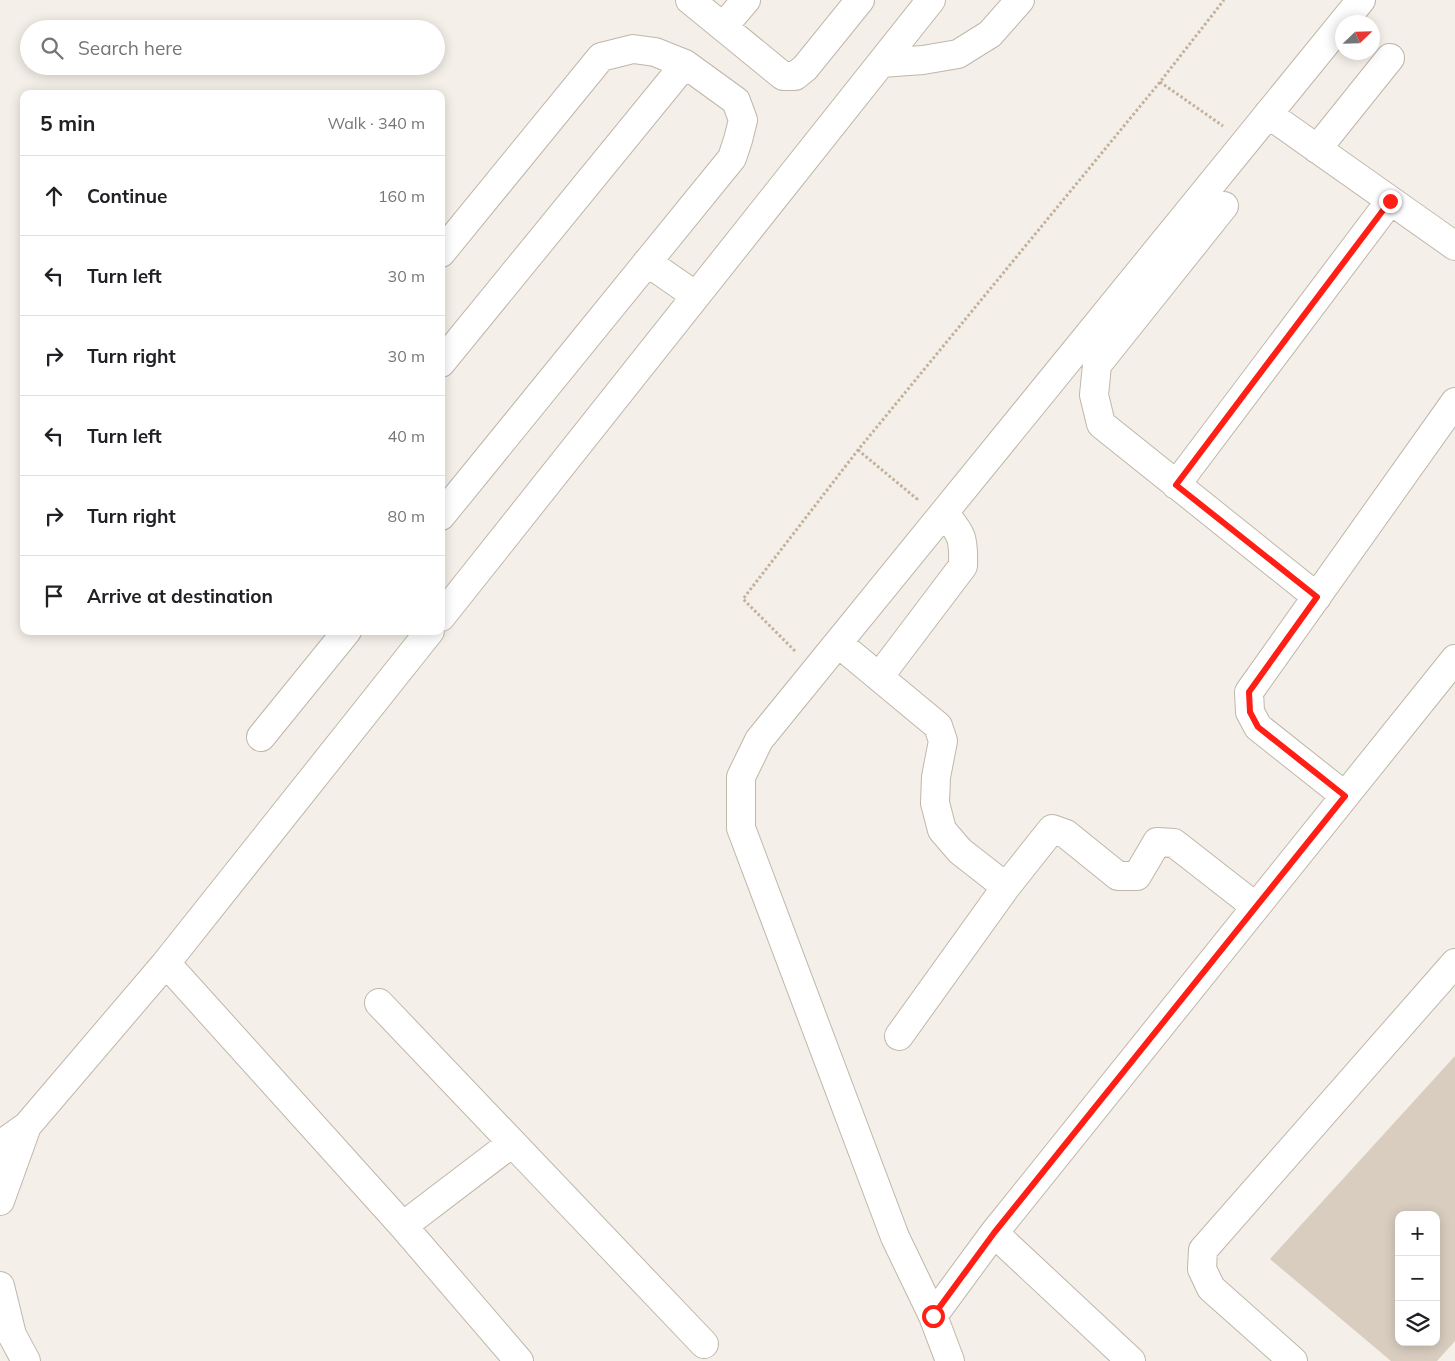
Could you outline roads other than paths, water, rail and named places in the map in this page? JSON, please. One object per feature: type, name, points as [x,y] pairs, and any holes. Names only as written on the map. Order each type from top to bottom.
[{"type":"lane","points":[[690,0],[783,76],[795,76],[805,68],[860,0]]},
{"type":"lane","points":[[723,27],[746,0]]},
{"type":"lane","points":[[445,612],[931,0]]},
{"type":"lane","points":[[881,63],[923,60],[958,54],[990,34],[1020,0]]},
{"type":"lane","points":[[950,1361],[933,1316],[895,1238],[742,828],[741,777],[759,740],[1361,0]]},
{"type":"lane","points":[[445,249],[601,57],[633,50],[655,52],[685,64],[736,101],[743,120],[732,158],[445,511]]},
{"type":"lane","points":[[1317,149],[1390,58]]},
{"type":"lane","points":[[445,358],[685,64]]},
{"type":"lane","points":[[1268,114],[1455,246]]},
{"type":"lane","points":[[1176,485],[1390,201]]},
{"type":"lane","points":[[1224,206],[1097,365],[1094,395],[1101,424],[1317,597]]},
{"type":"lane","points":[[647,262],[696,296]]},
{"type":"lane","points":[[1345,796],[1258,727],[1250,712],[1249,692],[1455,402]]},
{"type":"lane","points":[[879,676],[963,566],[964,548],[958,529],[944,513]]},
{"type":"lane","points":[[261,737],[344,635]]},
{"type":"lane","points":[[0,1145],[27,1126],[166,964],[427,635]]},
{"type":"lane","points":[[838,643],[938,726],[943,741],[936,777],[934,803],[942,830],[960,851],[1006,887]]},
{"type":"lane","points":[[933,1316],[994,1233],[1455,660]]},
{"type":"lane","points":[[899,1036],[1006,887],[1052,828],[1066,834],[1118,876],[1137,876],[1157,842],[1174,843],[1256,906]]},
{"type":"lane","points":[[1293,1361],[1211,1288],[1202,1269],[1202,1250],[1455,963]]},
{"type":"lane","points":[[166,964],[402,1226],[519,1361]]},
{"type":"lane","points":[[379,1003],[704,1344]]},
{"type":"lane","points":[[0,1201],[27,1126]]},
{"type":"lane","points":[[402,1226],[512,1142]]},
{"type":"lane","points":[[994,1233],[1131,1361]]},
{"type":"lane","points":[[0,1286],[12,1335],[26,1361]]},
{"type":"lane","points":[[0,1345],[14,1361]]}]
